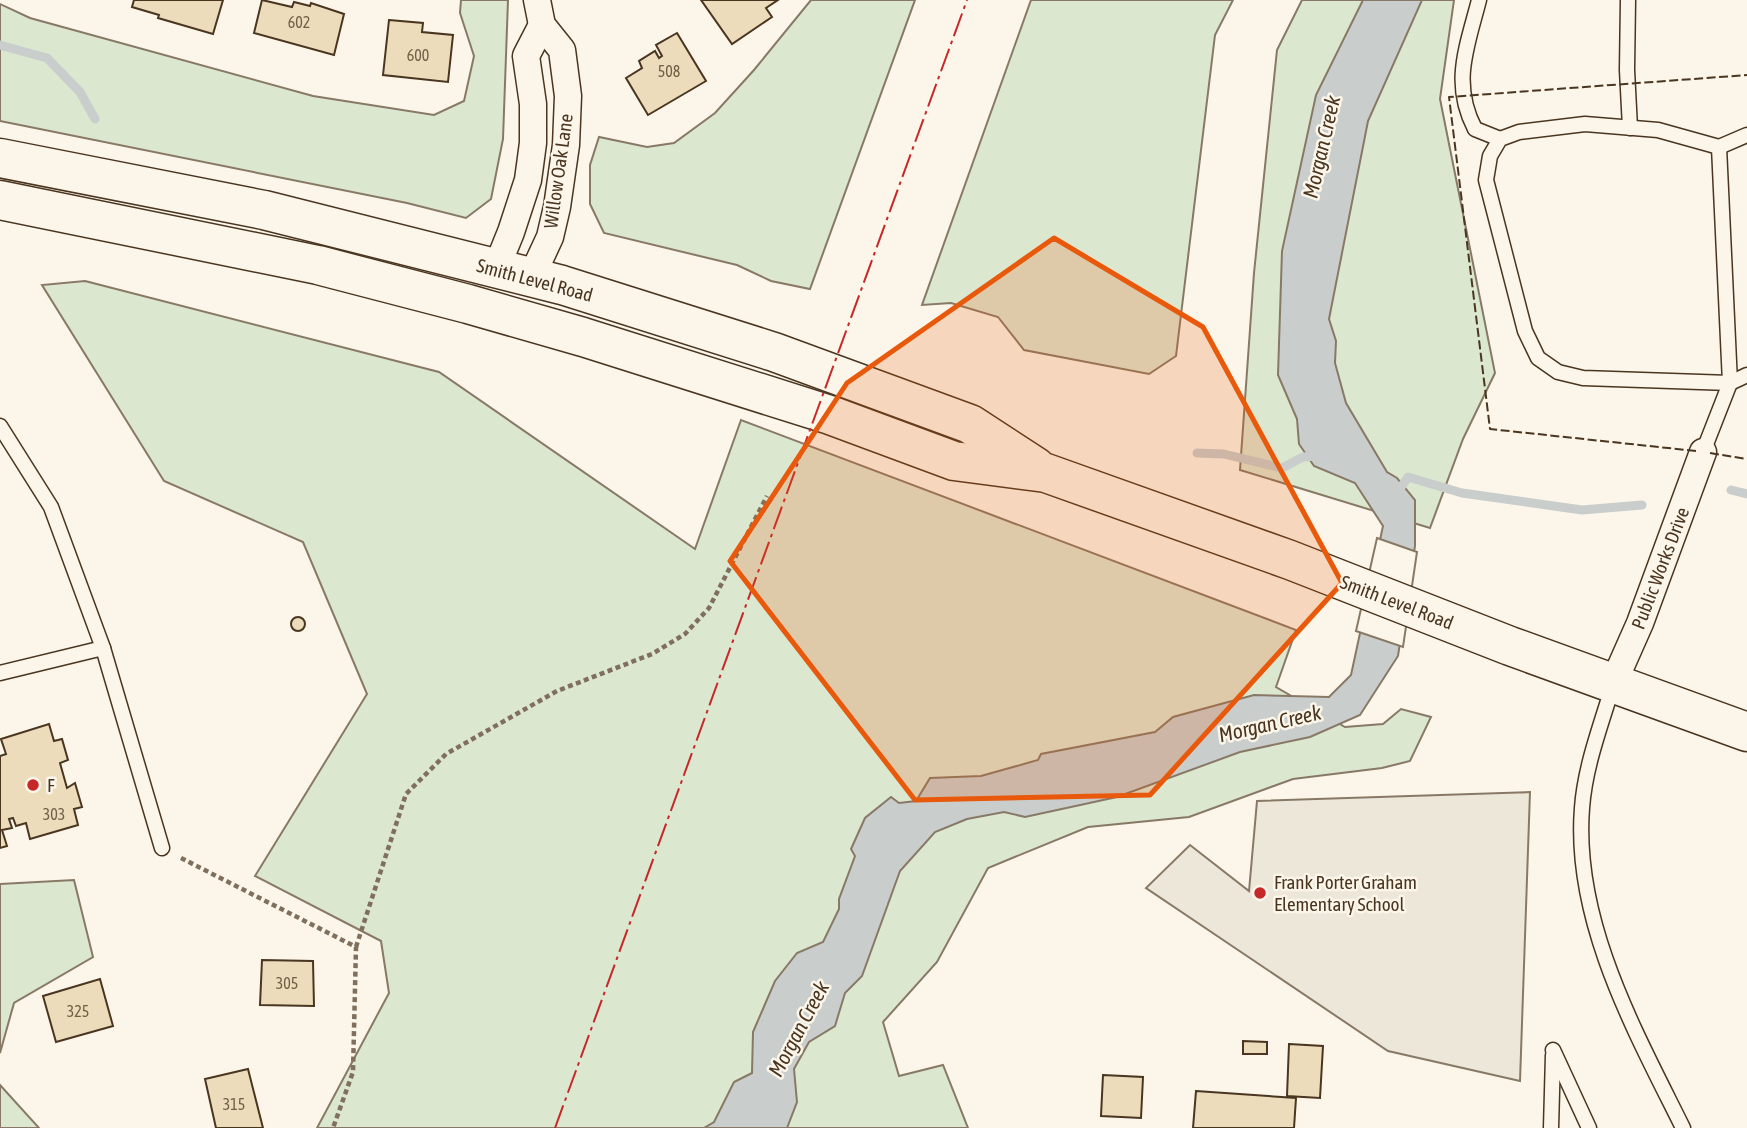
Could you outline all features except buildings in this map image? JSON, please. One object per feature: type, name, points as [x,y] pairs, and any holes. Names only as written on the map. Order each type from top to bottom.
[{"type":"main road","name":"Smith Level Road","points":[[0,158],[264,210],[562,285],[774,352],[970,424],[1046,473]]},
{"type":"main road","points":[[0,189],[82,193],[397,263],[501,290],[519,290],[526,285],[514,274]]},
{"type":"main road","name":"Smith Level Road","points":[[0,200],[318,265],[468,304],[583,337],[830,415],[954,461],[1046,473],[1290,560],[1510,646],[1747,732]]},
{"type":"street","name":"Willow Oak Lane","points":[[514,274],[550,237],[566,145],[568,96],[562,50],[540,13]]},
{"type":"street","name":"Willow Oak Lane","points":[[514,274],[512,232],[528,180],[533,143],[533,104],[526,56],[540,13]]},
{"type":"street","name":"Public Works Drive","points":[[1613,684],[1640,623],[1703,452]]},
{"type":"lane","points":[[1479,0],[1462,70],[1465,110],[1475,129],[1500,139]]},
{"type":"lane","points":[[1628,0],[1630,128]]},
{"type":"lane","points":[[1747,135],[1719,147],[1658,130],[1585,124],[1519,132],[1500,139],[1490,156],[1486,180],[1525,331],[1538,358],[1558,372],[1583,378],[1730,383],[1747,375]]},
{"type":"lane","points":[[1703,452],[1730,383],[1719,147]]},
{"type":"lane","points":[[0,426],[51,507],[103,648],[162,848]]},
{"type":"lane","points":[[0,673],[103,648]]},
{"type":"lane","points":[[1613,684],[1588,770],[1581,809],[1584,863],[1592,918],[1632,1024],[1684,1128]]},
{"type":"lane","points":[[1550,1128],[1553,1051],[1589,1128]]},
{"type":"path","points":[[333,1128],[353,1072],[356,947],[406,794],[446,754],[557,691],[652,654],[685,634],[709,608],[767,496]]},
{"type":"path","points":[[162,848],[356,947]]},
{"type":"highlighted area","points":[[1054,238],[1203,327],[1342,583],[1150,795],[915,800],[730,561],[847,383]]},
{"type":"green space","points":[[461,0],[508,0],[503,139],[491,199],[466,218],[407,203],[0,121],[0,4],[30,18],[313,96],[434,115],[464,101],[474,56],[460,13]]},
{"type":"green space","points":[[811,0],[915,0],[810,289],[771,281],[737,265],[604,233],[590,204],[590,165],[599,137],[647,147],[674,143],[715,113]]},
{"type":"green space","points":[[1031,0],[1233,0],[1215,35],[1176,356],[1149,374],[1024,350],[998,317],[951,303],[922,305]]},
{"type":"green space","points":[[1302,0],[1454,0],[1440,99],[1495,373],[1463,439],[1430,528],[1240,470],[1254,273],[1277,50]]},
{"type":"green space","points":[[85,281],[439,372],[695,549],[741,420],[1296,630],[1276,687],[1345,727],[1383,724],[1401,709],[1431,717],[1410,761],[1382,768],[1293,779],[1189,817],[1088,827],[988,868],[937,962],[883,1022],[899,1076],[943,1065],[968,1128],[317,1128],[389,993],[381,941],[255,876],[367,694],[303,542],[164,481],[42,285]]},
{"type":"green space","points":[[74,880],[93,957],[14,1003],[0,1053],[0,884]]},
{"type":"green space","points":[[0,1085],[39,1128],[0,1128]]},
{"type":"shaded area","points":[[1530,792],[1520,1081],[1388,1051],[1146,888],[1190,845],[1249,891],[1257,801]]},
{"type":"water","name":"Morgan Creek","points":[[1363,0],[1422,0],[1368,121],[1329,319],[1336,341],[1335,363],[1346,403],[1387,472],[1397,478],[1415,500],[1415,546],[1398,656],[1360,715],[1310,737],[1240,752],[1117,797],[1025,817],[1004,812],[967,819],[935,832],[900,871],[862,976],[845,993],[835,1026],[809,1042],[794,1069],[797,1102],[787,1128],[704,1128],[714,1122],[734,1082],[752,1073],[753,1032],[775,981],[797,953],[823,942],[839,909],[839,899],[855,856],[851,849],[865,818],[891,797],[899,803],[916,801],[930,778],[981,776],[1038,760],[1041,754],[1155,732],[1173,717],[1254,695],[1329,697],[1351,675],[1383,526],[1355,483],[1314,466],[1299,444],[1297,419],[1278,375],[1282,251],[1316,95]]},
{"type":"pier","points":[[1377,538],[1417,552],[1403,647],[1356,631]]},
{"type":"waterway","points":[[0,45],[47,58],[80,92],[95,119]]},
{"type":"waterway","points":[[1197,453],[1224,454],[1282,468],[1303,457],[1317,456]]},
{"type":"waterway","points":[[1397,493],[1408,477],[1462,493],[1582,510],[1642,505]]},
{"type":"waterway","points":[[1731,490],[1747,494]]},
{"type":"fence","points":[[1696,451],[1490,429],[1449,97],[1747,75]]},
{"type":"fence","points":[[1710,453],[1747,459]]},
{"type":"power","points":[[555,1128],[967,0]]},
{"type":"place","name":"F","points":[[33,785]]},
{"type":"place","name":"Frank Porter Graham Elementary School","points":[[1260,893]]}]
